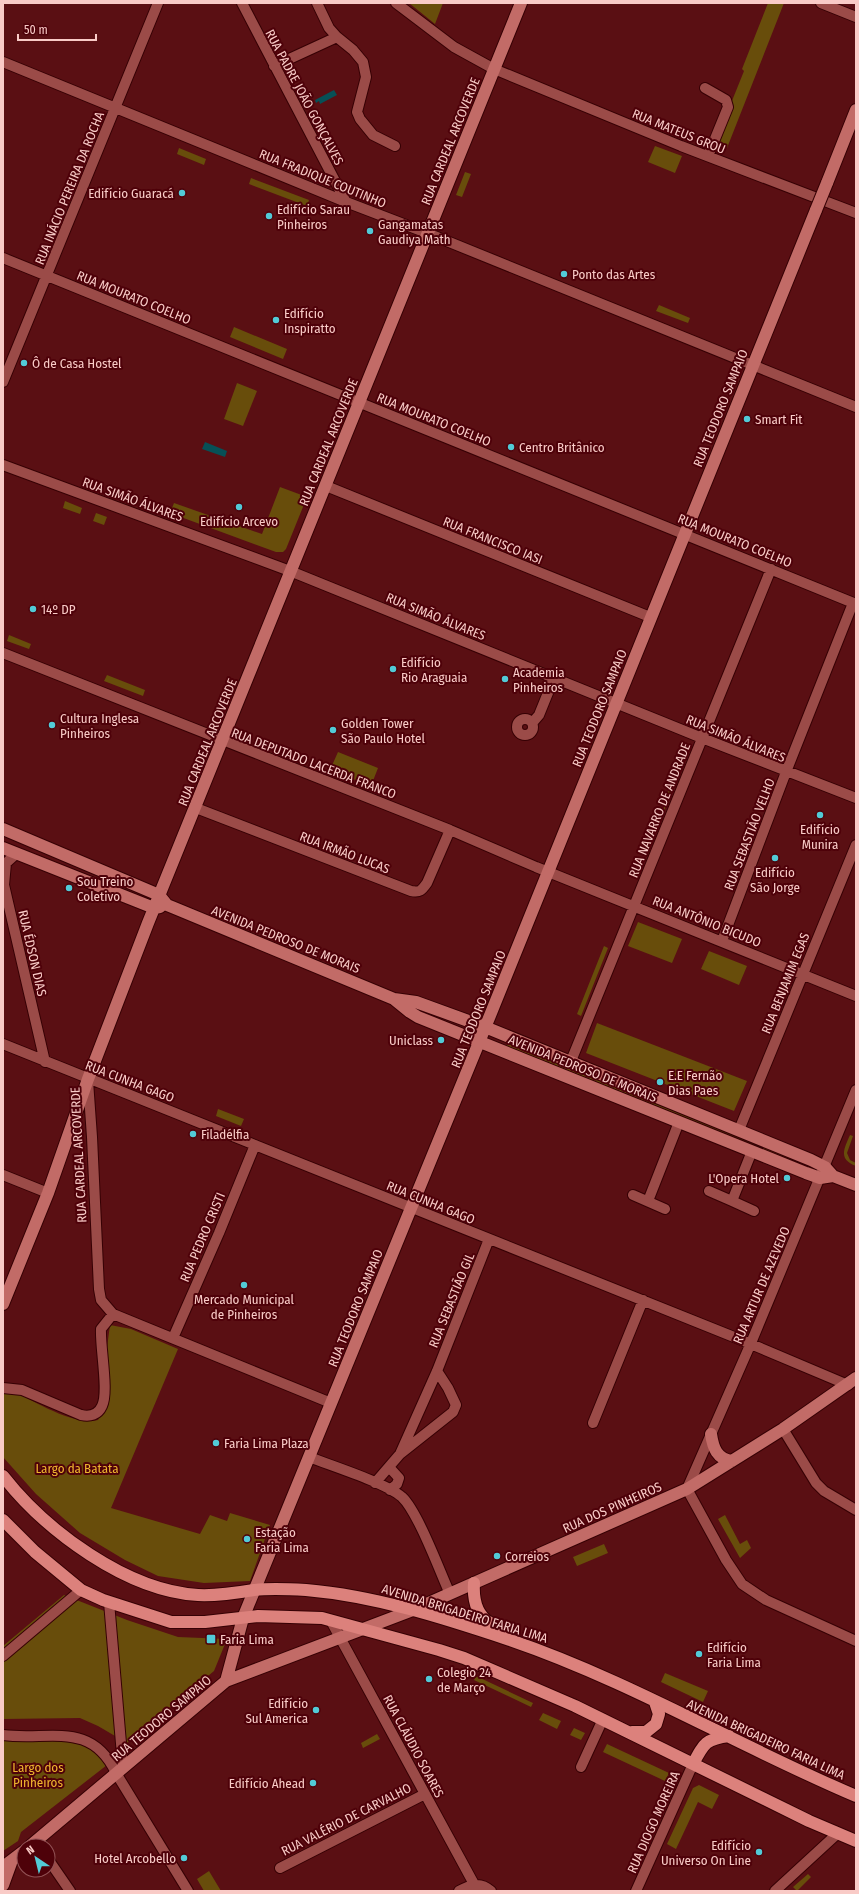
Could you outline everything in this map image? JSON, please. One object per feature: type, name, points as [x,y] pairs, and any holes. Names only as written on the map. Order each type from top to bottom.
[{"type":"highway","name":"AVENIDA BRIGADEIRO FARIA LIMA","points":[[3,1476],[32,1510],[56,1531],[84,1551],[121,1572],[157,1587],[198,1595],[239,1593],[254,1590],[306,1590],[373,1600],[413,1610],[552,1654],[856,1796]]},
{"type":"highway","points":[[3,1520],[35,1552],[81,1590],[109,1602],[171,1622],[205,1622],[258,1616],[304,1617],[331,1620],[464,1658],[603,1719],[693,1764],[856,1841]]},
{"type":"highway","points":[[474,1583],[473,1597],[478,1612],[489,1622],[503,1629],[508,1639]]},
{"type":"highway","points":[[627,1731],[641,1733],[654,1728],[658,1719],[655,1702]]},
{"type":"highway","points":[[693,1764],[702,1746],[708,1741],[714,1738],[729,1736]]},
{"type":"main road","name":"RUA CARDEAL ARCOVERDE","points":[[88,1079],[159,895],[196,808],[290,571],[326,486],[521,3]]},
{"type":"main road","name":"RUA TEODORO SAMPAIO","points":[[42,1838],[226,1681],[243,1618],[254,1590],[480,1041],[856,110]]},
{"type":"main road","name":"AVENIDA PEDROSO DE MORAIS","points":[[3,829],[159,895],[167,905],[394,999],[416,1002],[571,1061],[825,1167],[833,1176],[856,1185]]},
{"type":"main road","points":[[3,848],[154,908],[167,905]]},
{"type":"main road","name":"AVENIDA PEDROSO DE MORAIS","points":[[394,999],[418,1017],[820,1178]]},
{"type":"main road","points":[[4,1299],[48,1193],[88,1079]]},
{"type":"main road","points":[[820,1178],[833,1176]]},
{"type":"main road","name":"RUA DOS PINHEIROS","points":[[226,1681],[340,1636],[413,1610],[687,1489],[783,1429],[852,1381]]},
{"type":"main road","points":[[711,1434],[715,1451],[725,1459],[732,1461]]},
{"type":"main road","points":[[3,1885],[7,1865],[16,1858]]},
{"type":"street","name":"RUA INÁCIO PEREIRA DA ROCHA","points":[[3,382],[158,3]]},
{"type":"street","name":"RUA PADRE JOÃO GONÇALVES","points":[[242,3],[346,202]]},
{"type":"street","points":[[318,3],[329,28],[337,37],[353,50],[363,62],[366,77],[357,112],[360,119],[373,135],[395,146]]},
{"type":"street","name":"RUA MATEUS GROU","points":[[396,3],[454,47],[494,69],[708,156],[856,213]]},
{"type":"street","points":[[822,3],[856,17]]},
{"type":"street","points":[[274,66],[337,37]]},
{"type":"street","name":"RUA FRADIQUE COUTINHO","points":[[3,62],[346,202],[753,364],[856,407]]},
{"type":"street","points":[[705,88],[726,100],[728,107],[708,156]]},
{"type":"street","name":"RUA MOURATO COELHO","points":[[3,258],[855,603]]},
{"type":"street","name":"RUA SIMÃO ÁLVARES","points":[[3,465],[290,571],[786,772],[856,798]]},
{"type":"street","name":"RUA FRANCISCO IASI","points":[[326,486],[650,617]]},
{"type":"street","name":"RUA NAVARRO DE ANDRADE","points":[[571,1061],[771,569]]},
{"type":"street","name":"RUA SEBASTIÃO VELHO","points":[[722,942],[786,772],[855,603]]},
{"type":"street","name":"RUA DEPUTADO LACERDA FRANCO","points":[[3,653],[450,830],[548,872]]},
{"type":"street","points":[[532,722],[539,715],[554,678]]},
{"type":"street","name":"RUA IRMÃO LUCAS","points":[[196,808],[403,889],[418,892],[422,890],[427,883],[450,830]]},
{"type":"street","name":"RUA BENJAMIM EGAS","points":[[739,1130],[856,845]]},
{"type":"street","name":"RUA ÉDSON DIAS","points":[[17,854],[6,863],[4,888],[45,1062]]},
{"type":"street","name":"RUA ANTÔNIO BICUDO","points":[[548,872],[856,996]]},
{"type":"street","name":"RUA CUNHA GAGO","points":[[3,1044],[750,1343],[852,1381]]},
{"type":"street","name":"RUA CARDEAL ARCOVERDE","points":[[88,1079],[99,1289],[102,1300],[114,1314]]},
{"type":"street","name":"RUA ARTUR DE AZEVEDO","points":[[687,1489],[825,1167],[856,1090]]},
{"type":"street","points":[[648,1201],[679,1122]]},
{"type":"street","name":"RUA PEDRO CRISTI","points":[[173,1338],[255,1145]]},
{"type":"street","points":[[732,1201],[752,1151]]},
{"type":"street","points":[[3,1175],[48,1193]]},
{"type":"street","points":[[709,1191],[754,1211]]},
{"type":"street","points":[[633,1195],[665,1208]]},
{"type":"street","name":"RUA SEBASTIÃO GIL","points":[[400,1454],[437,1371],[489,1239]]},
{"type":"street","points":[[593,1423],[643,1300]]},
{"type":"street","points":[[3,1388],[8,1387],[22,1390],[81,1415],[93,1415],[102,1407],[104,1400],[101,1329],[114,1314],[331,1403]]},
{"type":"street","name":"RUA SEBASTIÃO GIL","points":[[375,1483],[400,1454],[453,1412],[456,1405],[451,1393],[437,1371]]},
{"type":"street","points":[[783,1429],[816,1483],[824,1492],[856,1510]]},
{"type":"street","points":[[309,1457],[375,1483],[402,1497],[411,1509],[450,1594]]},
{"type":"street","points":[[389,1467],[398,1478],[397,1484],[390,1490]]},
{"type":"street","points":[[687,1489],[726,1560],[742,1584],[766,1600],[856,1641]]},
{"type":"street","points":[[3,1656],[81,1590]]},
{"type":"street","points":[[109,1602],[120,1770]]},
{"type":"street","name":"RUA CLÁUDIO SOARES","points":[[331,1620],[474,1884]]},
{"type":"street","points":[[581,1767],[603,1719]]},
{"type":"street","points":[[3,1735],[60,1734],[74,1736],[92,1743],[120,1770],[188,1891]]},
{"type":"street","name":"RUA DIOGO MOREIRA","points":[[636,1891],[693,1764]]},
{"type":"street","name":"RUA VALÉRIO DE CARVALHO","points":[[280,1868],[425,1794]]},
{"type":"street","points":[[774,1891],[838,1833]]},
{"type":"street","points":[[56,1871],[70,1891]]},
{"type":"street","points":[[459,1891],[474,1884],[484,1886],[491,1891]]},
{"type":"green space","points":[[409,3],[443,3],[435,24]]},
{"type":"green space","points":[[768,3],[784,3],[727,148],[715,143],[744,71],[742,69]]},
{"type":"green space","points":[[655,146],[682,156],[675,173],[648,162]]},
{"type":"green space","points":[[179,148],[206,159],[204,165],[177,154]]},
{"type":"green space","points":[[465,172],[471,174],[462,197],[456,195]]},
{"type":"green space","points":[[251,178],[309,200],[307,206],[249,184]]},
{"type":"green space","points":[[659,305],[690,318],[688,323],[656,311]]},
{"type":"green space","points":[[234,327],[287,349],[283,359],[230,337]]},
{"type":"green space","points":[[237,383],[257,391],[243,426],[224,419]]},
{"type":"green space","points":[[280,487],[307,497],[286,549],[283,552],[276,552],[170,513],[174,503],[262,534]]},
{"type":"green space","points":[[65,501],[82,508],[80,514],[63,508]]},
{"type":"green space","points":[[96,513],[107,517],[104,525],[93,521]]},
{"type":"green space","points":[[9,635],[31,644],[29,649],[7,641]]},
{"type":"green space","points":[[107,675],[145,690],[143,696],[104,681]]},
{"type":"green space","points":[[338,752],[378,768],[371,786],[330,770]]},
{"type":"green space","points":[[674,778],[677,779],[654,835],[651,834],[661,810],[663,810],[666,803],[664,802]]},
{"type":"green space","points":[[638,922],[682,939],[672,963],[628,946]]},
{"type":"green space","points":[[604,946],[608,948],[581,1016],[577,1014]]},
{"type":"green space","points":[[709,951],[747,966],[739,985],[701,969]]},
{"type":"green space","points":[[597,1023],[747,1081],[734,1111],[586,1053]]},
{"type":"green space","points":[[508,1042],[806,1163],[804,1167],[506,1046]]},
{"type":"green space","points":[[218,1109],[244,1119],[241,1126],[216,1116]]},
{"type":"green space","points":[[850,1135],[853,1136],[847,1153],[850,1160],[856,1163],[856,1166],[847,1160],[844,1153]]},
{"type":"green space","name":"Largo da Batata","points":[[110,1325],[131,1329],[178,1349],[111,1508],[200,1534],[210,1515],[227,1521],[230,1513],[270,1525],[250,1581],[204,1583],[158,1576],[125,1560],[80,1533],[36,1494],[3,1457],[3,1390],[9,1389],[65,1416],[88,1421],[98,1420],[109,1399],[105,1362]]},
{"type":"green space","points":[[725,1515],[740,1544],[747,1540],[751,1548],[740,1558],[718,1519]]},
{"type":"green space","points":[[604,1544],[608,1553],[577,1566],[573,1557]]},
{"type":"green space","points":[[64,1595],[127,1620],[178,1637],[227,1639],[214,1671],[127,1743],[98,1726],[80,1718],[3,1719],[3,1646]]},
{"type":"green space","points":[[665,1673],[708,1691],[703,1702],[661,1682]]},
{"type":"green space","points":[[476,1676],[533,1703],[531,1707],[474,1680]]},
{"type":"green space","points":[[543,1713],[561,1721],[557,1729],[539,1720]]},
{"type":"green space","points":[[574,1728],[585,1733],[581,1740],[570,1735]]},
{"type":"green space","points":[[377,1734],[380,1739],[363,1748],[361,1743]]},
{"type":"green space","name":"Largo dos Pinheiros","points":[[3,1740],[69,1740],[87,1746],[101,1757],[107,1765],[21,1832],[19,1838],[16,1838],[16,1842],[3,1851]]},
{"type":"green space","points":[[607,1744],[669,1773],[665,1781],[603,1752]]},
{"type":"green space","points":[[699,1785],[719,1795],[712,1809],[698,1802],[676,1849],[667,1844],[693,1788]]},
{"type":"green space","points":[[209,1871],[221,1891],[204,1891],[197,1879]]},
{"type":"green space","points":[[808,1874],[811,1877],[797,1891],[793,1887]]},
{"type":"water","points":[[334,90],[337,95],[320,104],[319,101],[316,103],[315,100]]},
{"type":"water","points":[[205,442],[227,451],[225,457],[202,449]]},
{"type":"place","name":"Edifício Guaracá","points":[[182,193]]},
{"type":"place","name":"Edifício Sarau Pinheiros","points":[[269,216]]},
{"type":"place","name":"Gangamatas Gaudiya Math","points":[[370,231]]},
{"type":"place","name":"Ponto das Artes","points":[[564,274]]},
{"type":"place","name":"Edifício Inspiratto","points":[[276,320]]},
{"type":"place","name":"Ô de Casa Hostel","points":[[24,363]]},
{"type":"place","name":"Smart Fit","points":[[747,419]]},
{"type":"place","name":"Centro Britânico","points":[[511,447]]},
{"type":"place","name":"Edifício Arcevo","points":[[239,507]]},
{"type":"place","name":"14º DP","points":[[33,609]]},
{"type":"place","name":"Edifício Rio Araguaia","points":[[393,669]]},
{"type":"place","name":"Academia Pinheiros","points":[[505,679]]},
{"type":"place","name":"Cultura Inglesa Pinheiros","points":[[52,725]]},
{"type":"place","name":"Golden Tower São Paulo Hotel","points":[[333,730]]},
{"type":"place","name":"Edifício Munira","points":[[820,815]]},
{"type":"place","name":"Edifício São Jorge","points":[[775,858]]},
{"type":"place","name":"Sou Treino Coletivo","points":[[69,888]]},
{"type":"place","name":"Uniclass","points":[[441,1040]]},
{"type":"place","name":"E.E Fernão Dias Paes","points":[[660,1082]]},
{"type":"place","name":"Filadélfia","points":[[193,1134]]},
{"type":"place","name":"L'Opera Hotel","points":[[787,1178]]},
{"type":"place","name":"Mercado Municipal de Pinheiros","points":[[244,1285]]},
{"type":"place","name":"Faria Lima Plaza","points":[[216,1443]]},
{"type":"place","name":"Estação Faria Lima","points":[[247,1539]]},
{"type":"place","name":"Correios","points":[[497,1556]]},
{"type":"place","name":"Faria Lima","points":[[211,1639]]},
{"type":"place","name":"Edifício Faria Lima","points":[[699,1654]]},
{"type":"place","name":"Colegio 24 de Março","points":[[429,1679]]},
{"type":"place","name":"Edifício Sul America","points":[[316,1710]]},
{"type":"place","name":"Edifício Ahead","points":[[313,1783]]},
{"type":"place","name":"Edifício Universo On Line","points":[[759,1852]]},
{"type":"place","name":"Hotel Arcobello","points":[[184,1858]]}]
